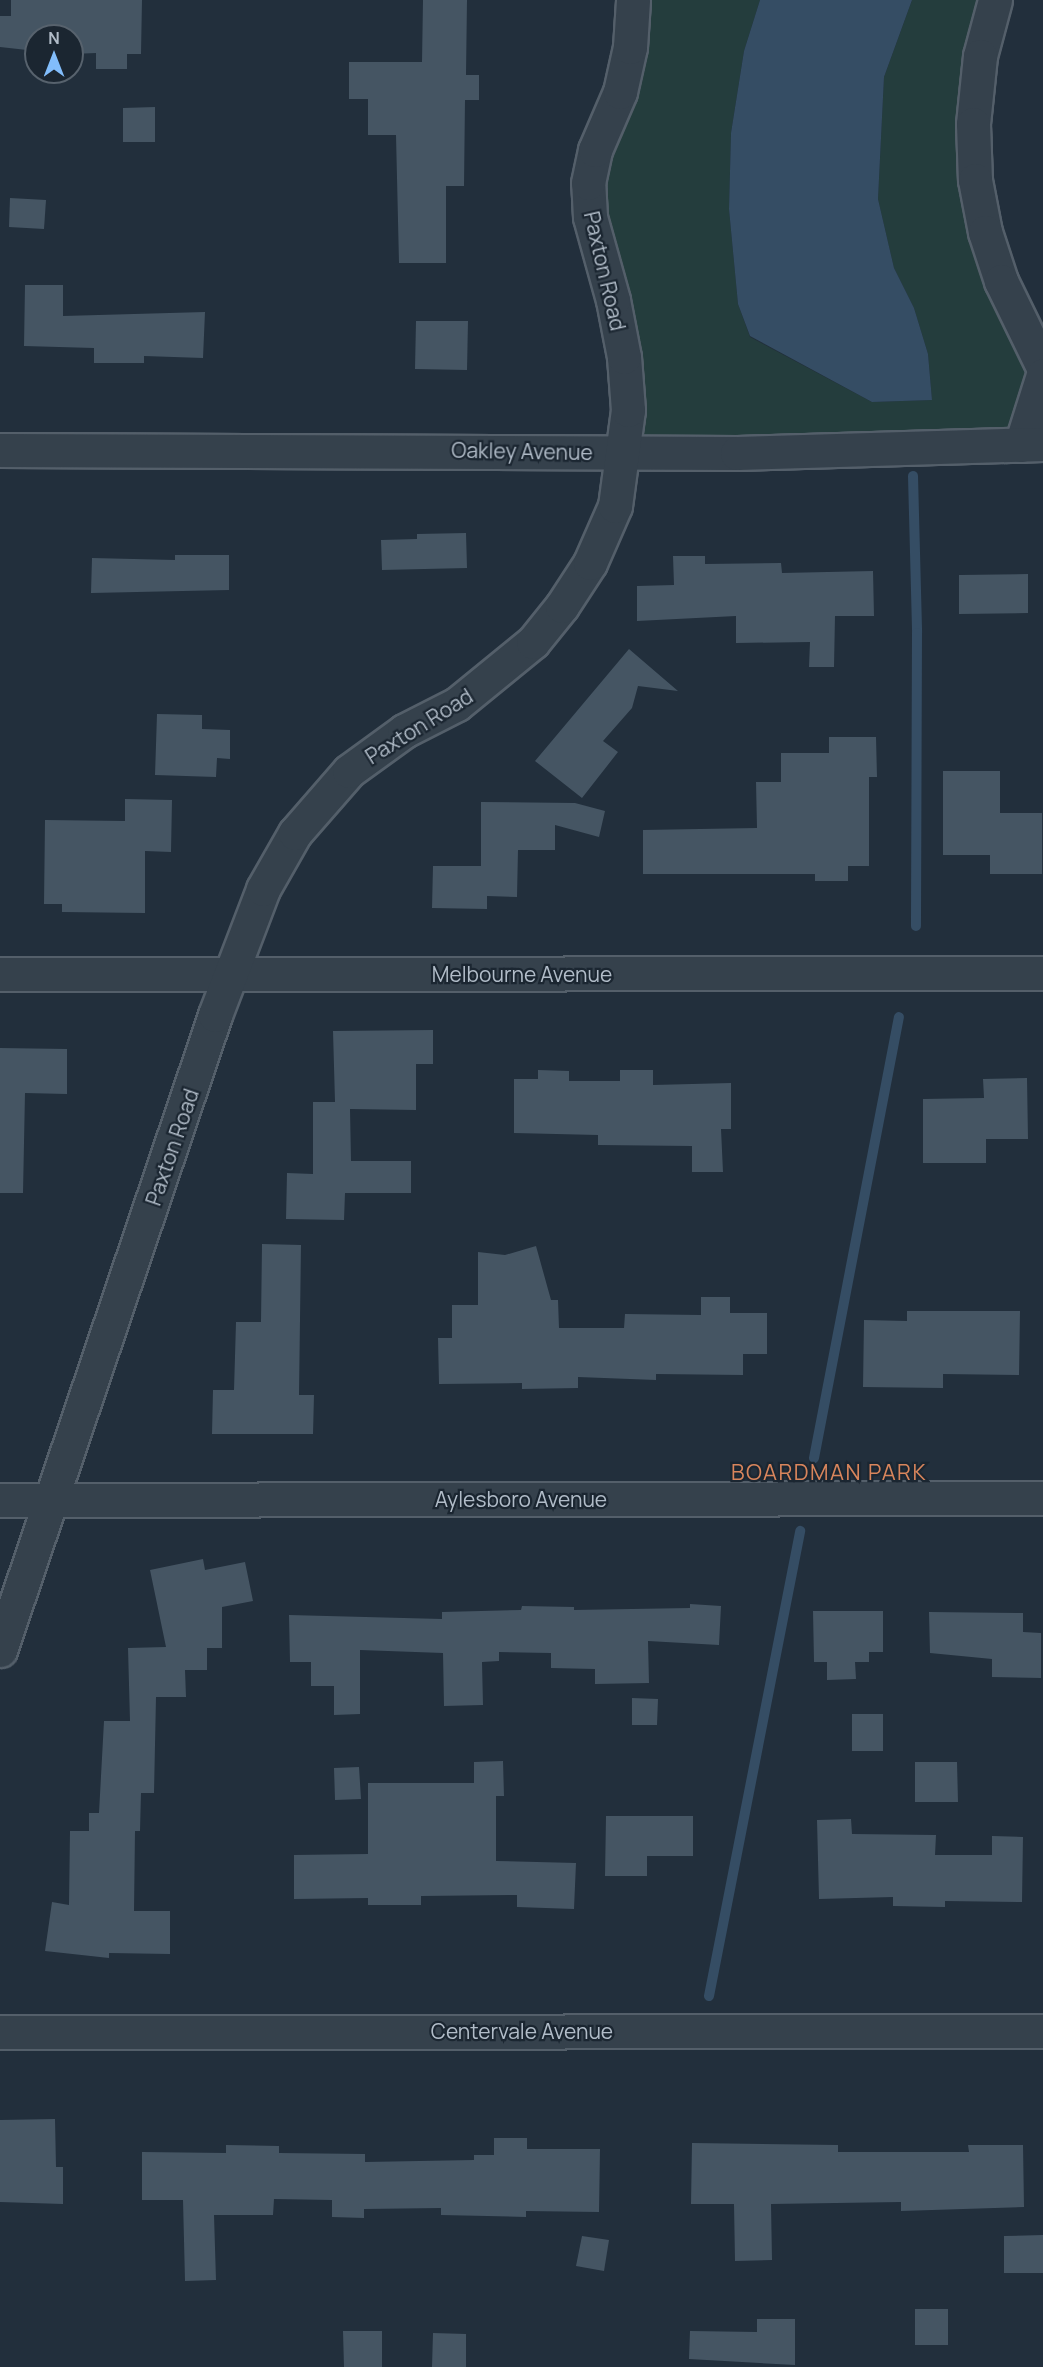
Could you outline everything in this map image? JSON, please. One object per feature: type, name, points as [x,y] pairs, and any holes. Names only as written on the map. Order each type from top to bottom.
[{"type":"street","name":"Paxton Road","points":[[0,1650],[231,974],[263,889],[295,833],[320,800],[376,749],[457,704],[494,677],[533,642],[562,606],[590,563],[615,506],[628,410],[624,357],[613,300],[590,217],[588,183],[595,150],[620,92],[630,47],[633,0]]},
{"type":"street","points":[[995,0],[980,56],[973,124],[975,180],[985,232],[1001,281],[1043,367]]},
{"type":"street","points":[[1032,444],[1043,375]]},
{"type":"street","name":"Oakley Avenue","points":[[0,450],[737,453],[1032,444]]},
{"type":"street","name":"Melbourne Avenue","points":[[0,974],[1043,973]]},
{"type":"street","name":"Aylesboro Avenue","points":[[0,1500],[1043,1498]]},
{"type":"street","name":"Centervale Avenue","points":[[0,2032],[1043,2031]]},
{"type":"green space","points":[[633,0],[760,0],[744,51],[731,133],[729,209],[738,304],[750,337],[872,402],[932,400],[928,354],[914,308],[894,268],[878,199],[884,77],[912,0],[995,0],[973,151],[1043,367],[1043,444],[623,452],[590,217]]},
{"type":"water","points":[[760,0],[912,0],[884,77],[878,199],[894,268],[914,308],[928,354],[932,400],[872,402],[750,336],[738,304],[729,209],[731,133],[744,51]]},
{"type":"building","points":[[11,0],[142,0],[141,54],[127,54],[127,69],[96,69],[96,53],[84,54],[84,24],[24,24],[24,50],[0,47],[0,16],[11,16]]},
{"type":"building","points":[[423,0],[467,0],[466,75],[479,75],[479,100],[465,100],[464,186],[446,186],[446,263],[399,263],[396,135],[368,135],[368,99],[349,99],[349,62],[422,62]]},
{"type":"building","points":[[155,107],[155,142],[123,142],[123,108]]},
{"type":"building","points":[[10,198],[46,200],[44,229],[9,227]]},
{"type":"building","points":[[25,285],[63,285],[63,316],[205,312],[203,358],[144,356],[144,363],[94,363],[94,348],[24,346]]},
{"type":"building","points":[[416,321],[468,321],[467,370],[415,369]]},
{"type":"building","points":[[466,533],[467,568],[382,570],[381,540],[417,539],[417,534]]},
{"type":"building","points":[[175,555],[229,555],[229,590],[91,593],[92,558],[175,560]]},
{"type":"building","points":[[673,556],[705,556],[705,564],[781,563],[782,573],[873,571],[874,616],[835,616],[834,667],[809,667],[810,642],[736,643],[736,616],[637,621],[637,586],[674,585]]},
{"type":"building","points":[[1028,574],[1028,613],[959,614],[959,575]]},
{"type":"building","points":[[629,649],[678,691],[638,686],[632,708],[603,741],[618,752],[582,798],[535,761]]},
{"type":"building","points":[[157,714],[202,715],[202,729],[230,730],[230,759],[217,758],[216,777],[155,775]]},
{"type":"building","points":[[829,737],[876,737],[877,777],[869,777],[869,866],[848,866],[848,881],[815,881],[815,874],[643,874],[643,830],[757,828],[756,782],[781,782],[781,753],[829,753]]},
{"type":"building","points":[[943,771],[1000,771],[1000,813],[1042,813],[1042,874],[990,874],[990,855],[943,855]]},
{"type":"building","points":[[125,799],[172,800],[171,852],[145,851],[145,913],[62,912],[62,904],[44,904],[45,820],[125,821]]},
{"type":"building","points":[[481,802],[575,803],[605,811],[599,837],[555,825],[555,850],[518,850],[517,897],[487,896],[487,909],[432,908],[433,866],[481,866]]},
{"type":"building","points":[[433,1030],[433,1064],[416,1064],[416,1110],[350,1109],[351,1161],[411,1161],[411,1193],[345,1193],[344,1220],[286,1219],[287,1173],[313,1174],[313,1102],[335,1102],[333,1031]]},
{"type":"building","points":[[0,1048],[67,1049],[67,1094],[25,1093],[23,1193],[0,1193]]},
{"type":"building","points":[[538,1070],[569,1071],[569,1081],[620,1081],[620,1070],[653,1070],[653,1085],[731,1083],[731,1129],[721,1129],[723,1172],[692,1172],[692,1146],[598,1145],[598,1135],[514,1133],[514,1079],[538,1079]]},
{"type":"building","points":[[1027,1078],[1028,1139],[986,1139],[986,1163],[923,1163],[923,1099],[984,1098],[983,1079]]},
{"type":"building","points":[[262,1244],[301,1245],[299,1395],[314,1395],[313,1434],[212,1434],[213,1390],[234,1390],[236,1322],[261,1322]]},
{"type":"building","points":[[536,1246],[551,1300],[558,1300],[559,1328],[624,1328],[625,1314],[701,1315],[701,1297],[730,1297],[730,1313],[767,1313],[767,1354],[743,1354],[743,1375],[656,1374],[656,1380],[578,1377],[578,1388],[522,1389],[522,1383],[439,1384],[438,1338],[452,1338],[452,1305],[478,1305],[478,1252],[505,1255]]},
{"type":"building","points":[[907,1311],[1020,1311],[1019,1375],[943,1374],[943,1388],[863,1387],[864,1320],[907,1321]]},
{"type":"building","points":[[203,1559],[205,1570],[245,1562],[253,1601],[222,1607],[222,1648],[207,1648],[207,1670],[185,1670],[186,1697],[156,1697],[154,1793],[141,1793],[140,1831],[135,1831],[134,1911],[170,1911],[170,1954],[109,1953],[109,1958],[45,1951],[52,1902],[69,1905],[70,1831],[89,1831],[89,1813],[99,1813],[104,1721],[130,1721],[128,1648],[166,1647],[150,1570]]},
{"type":"building","points":[[690,1604],[721,1606],[719,1645],[648,1641],[649,1683],[595,1684],[595,1669],[551,1668],[551,1653],[499,1652],[499,1661],[482,1662],[483,1705],[444,1706],[443,1653],[360,1650],[360,1714],[334,1715],[334,1686],[311,1686],[311,1662],[290,1662],[289,1615],[442,1619],[442,1612],[521,1610],[522,1606],[574,1607],[574,1610],[690,1608]]},
{"type":"building","points":[[813,1611],[883,1611],[883,1652],[869,1652],[869,1662],[855,1662],[856,1679],[827,1680],[827,1662],[814,1662]]},
{"type":"building","points":[[929,1612],[1023,1613],[1023,1632],[1041,1633],[1041,1678],[992,1677],[992,1659],[930,1653]]},
{"type":"building","points":[[632,1698],[658,1699],[657,1725],[632,1725]]},
{"type":"building","points":[[852,1714],[883,1714],[883,1751],[852,1751]]},
{"type":"building","points":[[503,1761],[504,1796],[496,1796],[496,1861],[576,1863],[574,1909],[517,1907],[517,1895],[421,1896],[421,1905],[368,1905],[368,1898],[294,1899],[294,1855],[368,1854],[368,1783],[474,1783],[474,1762]]},
{"type":"building","points":[[915,1762],[957,1762],[958,1802],[915,1802]]},
{"type":"building","points":[[359,1767],[361,1799],[335,1800],[334,1768]]},
{"type":"building","points":[[606,1816],[693,1816],[693,1856],[647,1856],[647,1876],[605,1876]]},
{"type":"building","points":[[851,1819],[852,1834],[936,1835],[935,1855],[992,1855],[992,1836],[1023,1837],[1022,1902],[945,1901],[945,1907],[893,1906],[893,1897],[819,1899],[817,1820]]},
{"type":"building","points":[[55,2119],[56,2167],[63,2167],[63,2204],[0,2202],[0,2120]]},
{"type":"building","points":[[494,2138],[527,2138],[527,2149],[600,2149],[599,2212],[526,2211],[526,2217],[441,2215],[441,2208],[364,2209],[364,2218],[332,2217],[332,2200],[274,2199],[273,2215],[214,2215],[216,2280],[185,2281],[183,2200],[142,2200],[142,2152],[226,2153],[226,2145],[279,2146],[279,2153],[365,2154],[365,2162],[474,2160],[474,2155],[494,2155]]},
{"type":"building","points":[[692,2143],[838,2145],[838,2152],[969,2152],[968,2145],[1023,2145],[1024,2207],[901,2211],[901,2202],[771,2204],[772,2260],[735,2261],[734,2204],[691,2204]]},
{"type":"building","points":[[1043,2235],[1043,2273],[1004,2273],[1004,2236]]},
{"type":"building","points":[[582,2236],[609,2240],[604,2271],[576,2266]]},
{"type":"building","points":[[915,2309],[948,2309],[948,2345],[915,2345]]},
{"type":"building","points":[[757,2319],[795,2319],[795,2365],[689,2359],[690,2331],[757,2332]]},
{"type":"building","points":[[343,2331],[382,2331],[382,2367],[344,2367]]},
{"type":"building","points":[[433,2333],[466,2334],[466,2367],[432,2367]]},
{"type":"waterway","points":[[913,476],[917,633],[916,926]]},
{"type":"waterway","points":[[814,1458],[899,1017]]},
{"type":"waterway","points":[[709,1996],[800,1531]]},
{"type":"district","name":"BOARDMAN PARK","points":[[829,1473]]}]
